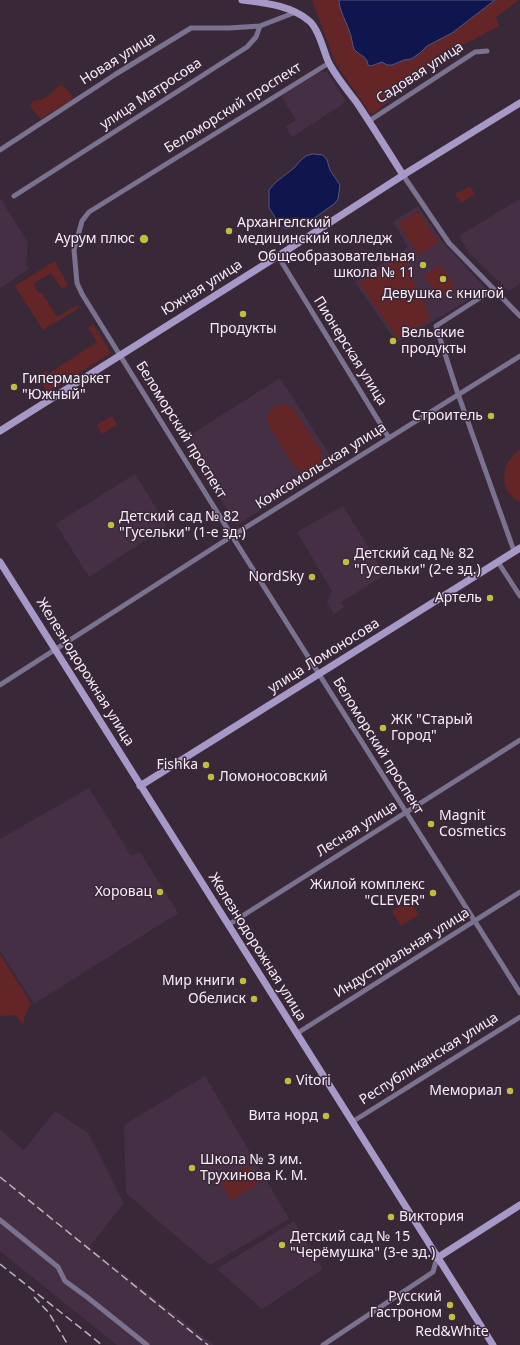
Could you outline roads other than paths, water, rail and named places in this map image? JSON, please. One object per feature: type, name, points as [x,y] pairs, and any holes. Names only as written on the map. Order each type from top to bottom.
[{"type":"main road","points":[[242,0],[270,4],[296,12],[314,25],[329,63],[369,121],[403,175]]},
{"type":"main road","name":"Южная улица","points":[[0,431],[278,256],[403,175],[520,103]]},
{"type":"main road","name":"улица Ломоносова","points":[[140,786],[517,550]]},
{"type":"main road","name":"Железнодорожная улица","points":[[0,562],[493,1345]]},
{"type":"main road","points":[[437,1258],[520,1205]]},
{"type":"street","points":[[260,26],[296,12]]},
{"type":"street","name":"Новая улица","points":[[0,150],[116,74],[191,28],[260,26]]},
{"type":"street","name":"улица Матросова","points":[[14,196],[247,47],[256,37],[260,26]]},
{"type":"street","name":"Садовая улица","points":[[369,121],[475,52],[487,51]]},
{"type":"street","name":"Беломорский проспект","points":[[329,63],[89,212],[82,221],[74,250],[77,283],[120,356],[232,536],[520,993]]},
{"type":"street","points":[[403,175],[449,243],[520,316]]},
{"type":"street","name":"Пионерская улица","points":[[278,256],[389,438]]},
{"type":"street","points":[[492,290],[436,326],[459,394],[517,550]]},
{"type":"street","name":"Комсомольская улица","points":[[0,685],[232,536],[520,356]]},
{"type":"street","points":[[498,562],[520,596]]},
{"type":"street","name":"Лесная улица","points":[[228,925],[520,740]]},
{"type":"street","name":"Индустриальная улица","points":[[296,1034],[520,892]]},
{"type":"street","name":"Республиканская улица","points":[[352,1122],[520,1017]]},
{"type":"street","points":[[0,1220],[58,1268],[65,1281],[87,1296],[147,1345]]},
{"type":"street","points":[[323,1345],[433,1272],[437,1258]]},
{"type":"railway","points":[[0,1177],[208,1345]]},
{"type":"railway","points":[[0,1264],[102,1345]]},
{"type":"railway","points":[[34,1297],[49,1313],[68,1345]]},
{"type":"place","name":"Архангелский медицинский колледж","points":[[229,231]]},
{"type":"place","name":"Аурум плюс","points":[[144,239]]},
{"type":"place","name":"Общеобразовательная школа № 11","points":[[423,265]]},
{"type":"place","name":"Девушка с книгой","points":[[443,279]]},
{"type":"place","name":"Продукты","points":[[243,314]]},
{"type":"place","name":"Вельские продукты","points":[[393,341]]},
{"type":"place","name":"Гипермаркет \"Южный\"","points":[[14,387]]},
{"type":"place","name":"Строитель","points":[[491,416]]},
{"type":"place","name":"Детский сад № 82 \"Гусельки\" (1-е зд.)","points":[[111,525]]},
{"type":"place","name":"Детский сад № 82 \"Гусельки\" (2-е зд.)","points":[[346,562]]},
{"type":"place","name":"NordSky","points":[[312,577]]},
{"type":"place","name":"Артель","points":[[490,598]]},
{"type":"place","name":"ЖК \"Старый Город\"","points":[[383,728]]},
{"type":"place","name":"Fishka","points":[[206,765]]},
{"type":"place","name":"Ломоносовский","points":[[211,777]]},
{"type":"place","name":"Magnit Cosmetics","points":[[431,824]]},
{"type":"place","name":"Хоровац","points":[[160,892]]},
{"type":"place","name":"Жилой комплекс \"СLEVER\"","points":[[433,893]]},
{"type":"place","name":"Мир книги","points":[[243,981]]},
{"type":"place","name":"Обелиск","points":[[254,999]]},
{"type":"place","name":"Vitori","points":[[288,1081]]},
{"type":"place","name":"Мемориал","points":[[510,1091]]},
{"type":"place","name":"Вита норд","points":[[326,1116]]},
{"type":"place","name":"Школа № 3 им. Трухинова К. М.","points":[[192,1168]]},
{"type":"place","name":"Виктория","points":[[391,1217]]},
{"type":"place","name":"Детский сад № 15 \"Черёмушка\" (3-е зд.)","points":[[282,1245]]},
{"type":"place","name":"Русский Гастроном","points":[[450,1305]]},
{"type":"place","name":"Red&White","points":[[452,1317]]}]
